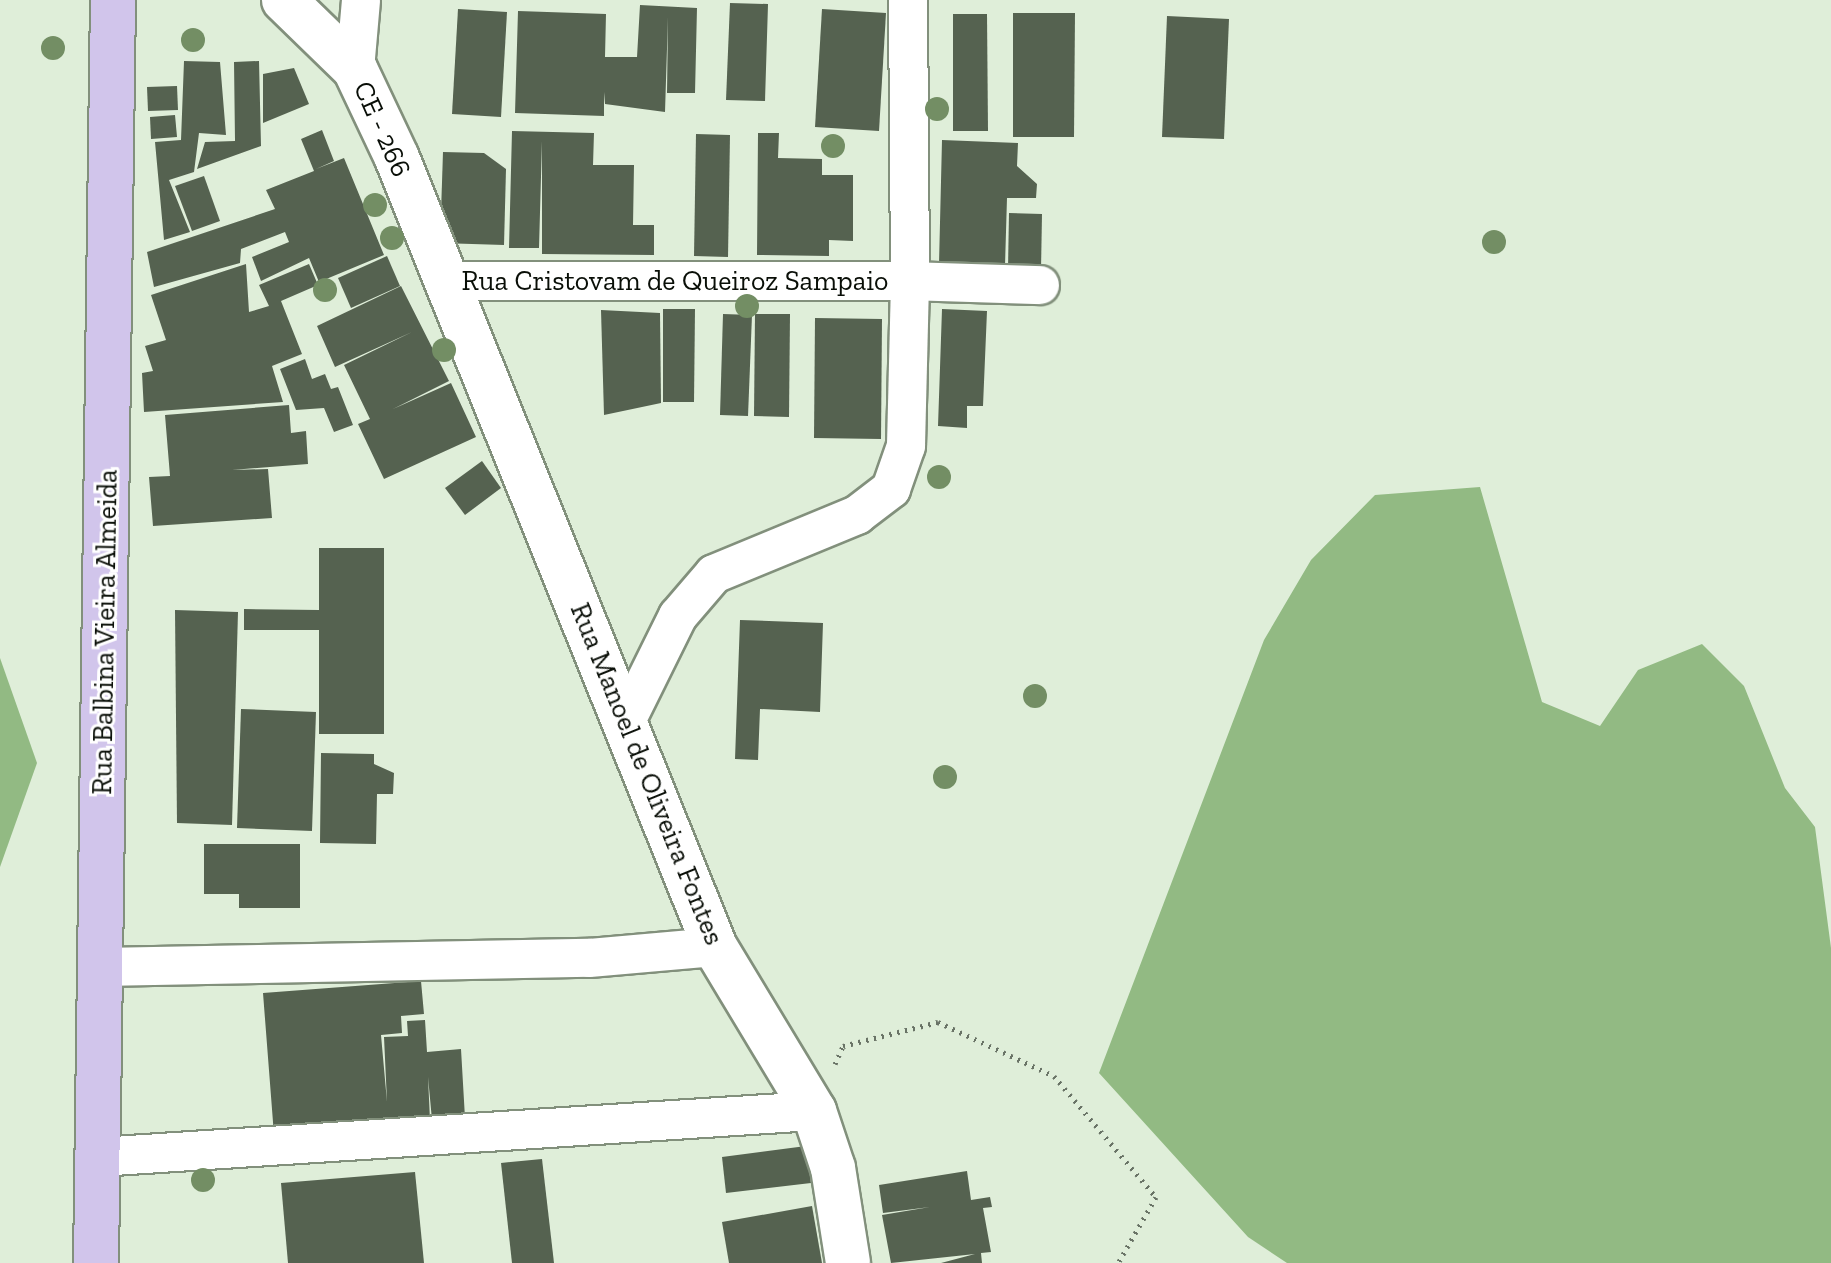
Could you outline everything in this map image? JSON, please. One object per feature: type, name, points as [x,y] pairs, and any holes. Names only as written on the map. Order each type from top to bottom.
[{"type":"main road","name":"Rua Balbina Vieira Almeida","points":[[96,1263],[113,0]]},
{"type":"street","name":"CE - 266","points":[[284,0],[355,69],[447,281]]},
{"type":"street","points":[[355,69],[361,0]]},
{"type":"street","name":"Rua Cristovam de Queiroz Sampaio","points":[[447,281],[910,281],[908,0]]},
{"type":"street","name":"Rua Manoel de Oliveira Fontes","points":[[447,281],[715,947],[814,1111],[833,1168],[848,1263]]},
{"type":"street","points":[[626,721],[678,616],[714,574],[857,515],[891,489],[906,446],[910,281],[1040,285]]},
{"type":"street","points":[[101,967],[589,958],[715,947]]},
{"type":"street","points":[[98,1157],[814,1111]]},
{"type":"path","points":[[814,1111],[843,1046],[938,1022],[1054,1076],[1156,1197],[1118,1263]]},
{"type":"green space","points":[[1480,487],[1542,702],[1600,726],[1638,670],[1702,644],[1744,686],[1785,788],[1815,827],[1831,948],[1831,1263],[1287,1263],[1248,1237],[1099,1073],[1264,640],[1311,560],[1375,495]]},
{"type":"green space","points":[[0,658],[37,763],[0,867]]},
{"type":"building","points":[[730,3],[768,4],[765,101],[726,100]]},
{"type":"building","points":[[640,5],[697,8],[695,93],[667,93],[668,17],[665,112],[605,104],[604,92],[604,116],[515,113],[518,11],[606,14],[605,57],[637,57]]},
{"type":"building","points":[[458,9],[507,12],[501,117],[452,114]]},
{"type":"building","points":[[822,9],[886,13],[879,131],[815,127]]},
{"type":"building","points":[[1013,13],[1075,13],[1074,137],[1013,137]]},
{"type":"building","points":[[953,14],[987,14],[988,131],[953,131]]},
{"type":"building","points":[[1167,16],[1229,19],[1224,139],[1162,137]]},
{"type":"building","points":[[184,61],[220,62],[226,135],[199,133],[194,172],[169,180],[190,232],[164,240],[155,142],[181,140]]},
{"type":"building","points":[[259,61],[261,146],[197,169],[205,142],[235,141],[234,62]]},
{"type":"building","points":[[294,68],[309,104],[263,123],[263,74]]},
{"type":"building","points":[[177,86],[178,110],[148,111],[147,87]]},
{"type":"building","points":[[175,115],[177,137],[151,139],[150,117]]},
{"type":"building","points":[[322,130],[334,161],[316,169],[344,158],[384,255],[319,282],[309,258],[261,281],[252,257],[289,242],[285,232],[241,249],[240,263],[154,287],[147,252],[275,209],[266,190],[314,171],[301,139]]},
{"type":"building","points":[[512,131],[594,133],[593,165],[634,165],[633,225],[654,225],[654,255],[542,254],[542,141],[539,248],[509,248]]},
{"type":"building","points":[[758,133],[779,133],[778,158],[822,159],[822,175],[853,175],[853,241],[829,240],[829,256],[757,255]]},
{"type":"building","points":[[696,134],[730,135],[728,257],[694,256]]},
{"type":"building","points":[[942,140],[1018,143],[1017,166],[1037,184],[1036,198],[1007,198],[1005,266],[939,264]]},
{"type":"building","points":[[443,152],[484,153],[506,169],[504,245],[440,243]]},
{"type":"building","points":[[204,176],[220,221],[192,231],[175,186]]},
{"type":"building","points":[[1009,213],[1042,214],[1041,270],[1008,269]]},
{"type":"building","points":[[387,256],[400,286],[351,308],[338,278]]},
{"type":"building","points":[[246,264],[249,312],[269,306],[259,285],[309,264],[318,285],[281,301],[302,354],[272,366],[283,402],[144,412],[142,373],[153,371],[145,346],[166,340],[151,295]]},
{"type":"building","points":[[401,286],[449,381],[393,409],[451,383],[476,437],[384,479],[358,424],[370,419],[344,365],[412,332],[335,367],[317,326]]},
{"type":"building","points":[[663,309],[695,309],[694,402],[663,402]]},
{"type":"building","points":[[942,309],[987,311],[983,406],[967,406],[967,428],[938,426]]},
{"type":"building","points":[[601,310],[660,313],[661,403],[604,415]]},
{"type":"building","points":[[723,314],[752,315],[748,416],[720,415]]},
{"type":"building","points":[[755,314],[790,314],[789,417],[754,416]]},
{"type":"building","points":[[815,318],[882,319],[881,439],[814,438]]},
{"type":"building","points":[[305,359],[312,379],[325,374],[331,389],[338,387],[353,425],[334,432],[324,408],[296,410],[280,369]]},
{"type":"building","points":[[289,405],[291,433],[306,431],[308,464],[232,470],[268,469],[272,518],[153,526],[149,477],[170,476],[165,415]]},
{"type":"building","points":[[482,461],[501,488],[465,515],[445,488]]},
{"type":"building","points":[[319,548],[384,548],[384,734],[319,734],[319,630],[244,630],[244,609],[319,610]]},
{"type":"building","points":[[175,610],[238,612],[232,825],[177,823]]},
{"type":"building","points":[[740,620],[823,623],[820,712],[760,709],[758,760],[735,759]]},
{"type":"building","points":[[241,709],[316,712],[312,831],[237,828]]},
{"type":"building","points":[[321,753],[374,754],[374,764],[394,773],[393,794],[377,794],[376,844],[320,843]]},
{"type":"building","points":[[204,844],[300,844],[300,908],[239,908],[239,894],[204,894]]},
{"type":"building","points":[[421,981],[424,1014],[401,1016],[402,1033],[381,1035],[387,1102],[384,1037],[408,1036],[407,1021],[425,1020],[427,1052],[461,1049],[465,1118],[432,1120],[428,1077],[430,1120],[274,1135],[263,993]]},
{"type":"building","points":[[806,1146],[811,1183],[726,1193],[722,1157]]},
{"type":"building","points":[[542,1159],[554,1263],[512,1263],[501,1163]]},
{"type":"building","points":[[967,1171],[971,1200],[990,1197],[992,1207],[983,1208],[991,1252],[981,1253],[982,1263],[941,1263],[975,1254],[891,1263],[882,1215],[930,1207],[883,1213],[879,1185]]},
{"type":"building","points":[[415,1172],[424,1263],[288,1263],[281,1183]]},
{"type":"building","points":[[812,1206],[822,1263],[729,1263],[722,1222]]}]
